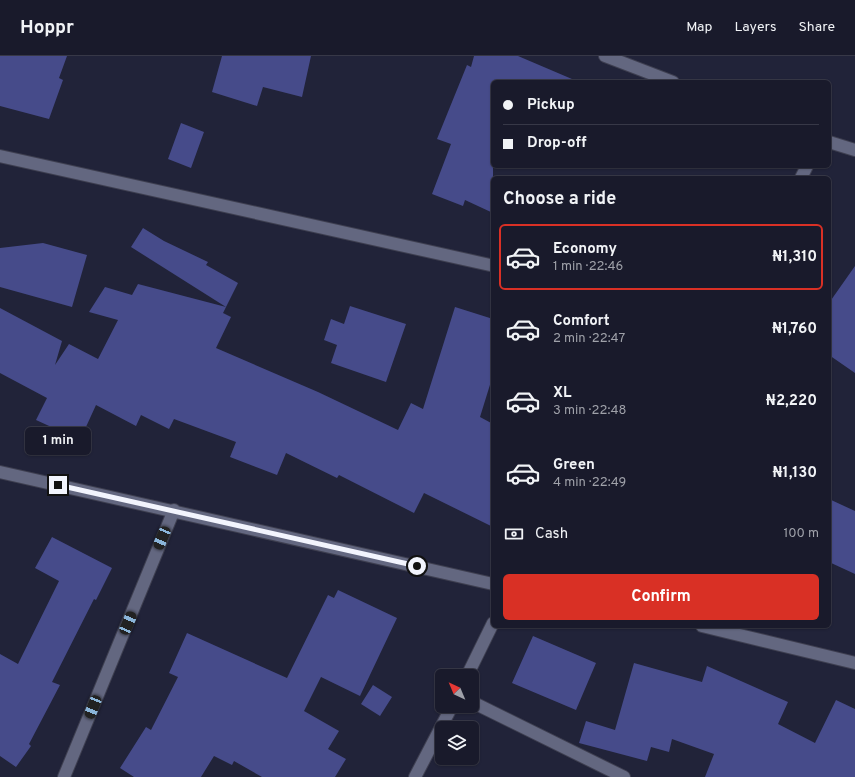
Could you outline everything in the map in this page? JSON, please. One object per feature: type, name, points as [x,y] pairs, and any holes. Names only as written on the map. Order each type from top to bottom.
[{"type":"street","points":[[605,56],[668,80]]},
{"type":"street","points":[[831,143],[855,150]]},
{"type":"street","points":[[0,156],[490,265]]},
{"type":"street","points":[[0,472],[174,510],[491,584]]},
{"type":"street","points":[[64,777],[174,510]]},
{"type":"street","points":[[470,669],[491,627]]},
{"type":"street","points":[[710,628],[855,663]]},
{"type":"street","points":[[479,705],[624,777]]},
{"type":"street","points":[[415,777],[448,713]]},
{"type":"building","points":[[0,56],[67,56],[59,78],[63,80],[49,119],[0,106]]},
{"type":"building","points":[[222,56],[311,56],[302,97],[263,87],[257,106],[212,92]]},
{"type":"building","points":[[474,56],[518,56],[574,80],[491,80],[491,168],[493,168],[493,176],[491,176],[491,212],[465,200],[463,206],[432,194],[451,144],[437,139],[467,65],[471,67]]},
{"type":"building","points":[[181,123],[204,132],[191,168],[168,159]]},
{"type":"building","points":[[143,228],[164,241],[208,262],[206,265],[238,283],[226,307],[131,247]]},
{"type":"building","points":[[43,243],[87,255],[72,307],[0,287],[0,248]]},
{"type":"building","points":[[855,266],[855,373],[831,356],[831,300]]},
{"type":"building","points":[[138,284],[226,307],[223,313],[231,317],[216,348],[318,392],[398,430],[411,403],[423,409],[455,307],[491,318],[491,381],[480,417],[491,423],[491,526],[424,493],[414,513],[339,475],[337,478],[286,453],[277,475],[230,457],[236,442],[174,419],[169,429],[141,415],[136,426],[96,405],[80,440],[36,420],[47,398],[0,373],[0,308],[62,341],[55,365],[69,344],[98,359],[118,320],[89,312],[105,287],[132,295]]},
{"type":"building","points":[[350,306],[406,324],[386,382],[331,363],[337,345],[324,340],[331,319],[344,324]]},
{"type":"building","points":[[831,500],[855,511],[855,574],[831,563]]},
{"type":"building","points":[[52,537],[112,568],[96,600],[94,599],[52,682],[60,685],[29,744],[31,746],[16,767],[0,756],[0,654],[18,664],[59,581],[35,568]]},
{"type":"building","points":[[338,590],[397,618],[360,696],[321,677],[304,711],[339,731],[328,749],[346,759],[335,777],[262,777],[234,761],[232,765],[214,756],[201,777],[134,777],[120,768],[146,727],[151,730],[178,677],[169,673],[187,633],[287,678],[328,595],[334,598]]},
{"type":"building","points":[[533,636],[596,663],[576,710],[512,683]]},
{"type":"building","points":[[634,663],[702,682],[707,666],[788,702],[778,724],[815,743],[836,700],[855,709],[855,777],[705,777],[714,754],[672,739],[669,752],[651,747],[647,761],[579,743],[586,721],[615,730]]},
{"type":"building","points":[[373,685],[392,697],[380,716],[361,704]]},
{"type":"route","points":[[58,485],[417,566]]}]
